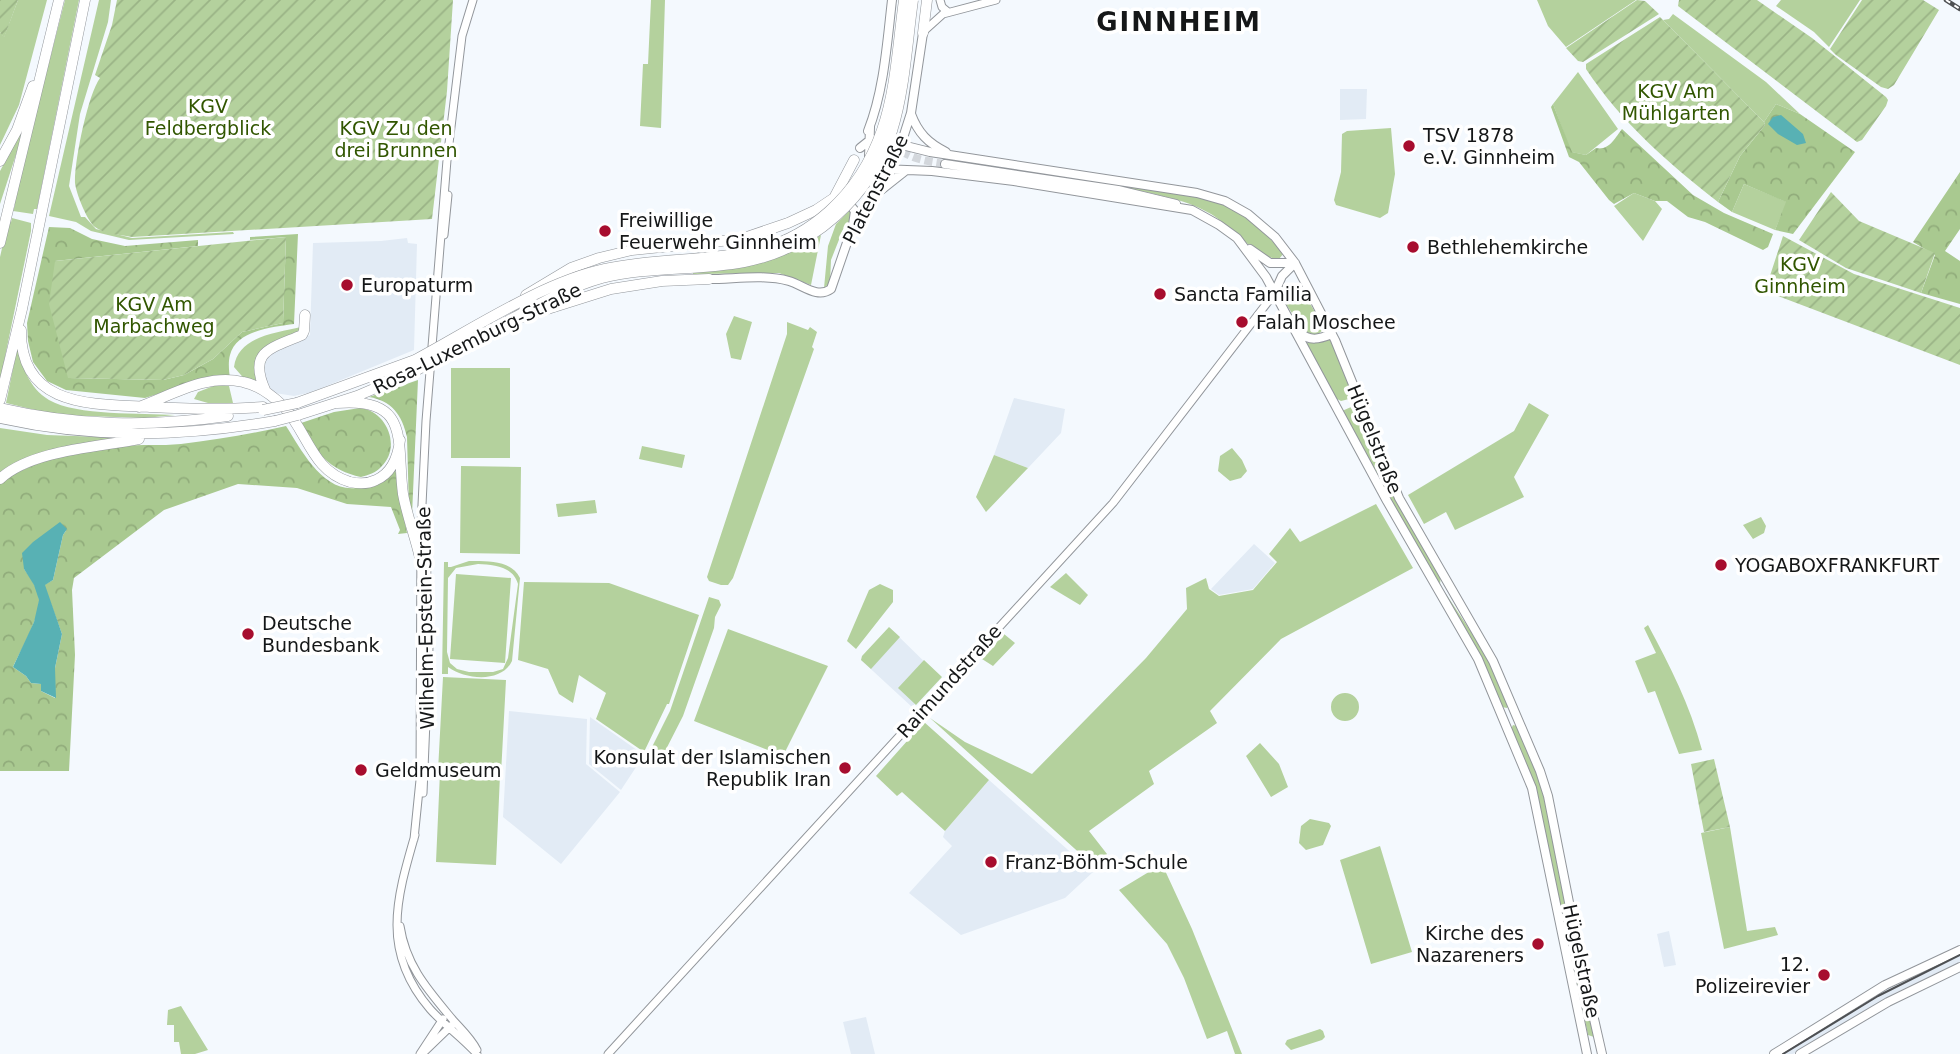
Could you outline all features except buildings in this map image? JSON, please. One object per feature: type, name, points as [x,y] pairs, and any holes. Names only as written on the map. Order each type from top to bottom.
[{"type":"highway","points":[[0,243],[60,0]]},
{"type":"highway","points":[[0,400],[22,309],[85,0]]},
{"type":"highway","name":"Rosa-Luxemburg-Straße","points":[[263,409],[297,403],[415,360],[551,288],[603,269],[668,259],[745,253],[778,243],[817,222],[853,186],[882,131],[890,97],[904,0]]},
{"type":"highway","name":"Rosa-Luxemburg-Straße","points":[[3,420],[85,431],[163,434],[227,429],[275,421],[337,403],[413,372],[553,296],[604,278],[635,272],[731,264],[759,258],[794,245],[830,222],[861,190],[877,165],[889,138],[899,99],[913,0]]},
{"type":"highway","points":[[923,33],[928,0]]},
{"type":"highway","points":[[0,161],[17,130],[44,60]]},
{"type":"highway","points":[[494,317],[545,282],[571,268],[599,258],[632,250],[741,239],[769,231],[838,198],[854,160]]},
{"type":"highway","points":[[508,321],[611,289],[649,282],[709,279]]},
{"type":"highway","points":[[22,309],[21,342],[28,369],[52,391],[70,400],[96,405],[218,411],[263,409]]},
{"type":"highway","points":[[266,392],[258,368],[262,356],[272,346],[303,334],[305,315]]},
{"type":"highway","points":[[139,407],[209,381],[243,382],[266,392],[286,410],[312,454],[324,468],[346,481],[365,484],[381,477],[396,461],[400,440]]},
{"type":"highway","points":[[337,403],[364,402],[380,409],[396,425],[400,440],[405,506],[420,558]]},
{"type":"highway","points":[[0,408],[81,422],[144,424],[176,423],[263,409]]},
{"type":"highway","points":[[0,479],[13,470],[47,457],[163,434]]},
{"type":"main road","name":"Wilhelm-Epstein-Straße","points":[[414,839],[420,780],[422,479],[442,208],[462,36],[473,0]]},
{"type":"main road","name":"Platenstraße","points":[[854,160],[870,127],[884,62],[891,0]]},
{"type":"main road","points":[[940,0],[942,7],[948,12]]},
{"type":"main road","points":[[923,33],[939,16],[996,0]]},
{"type":"main road","name":"Platenstraße","points":[[709,279],[776,279],[793,282],[818,293],[833,286],[851,231],[889,170],[901,145],[911,113],[923,33]]},
{"type":"main road","points":[[911,113],[924,138],[955,156]]},
{"type":"main road","points":[[870,127],[867,152],[872,163],[889,170]]},
{"type":"main road","name":"Hügelstraße","points":[[868,142],[878,139],[955,156],[1213,197],[1238,207],[1275,237],[1295,263],[1332,334],[1399,498],[1493,661],[1545,783],[1596,1052]]},
{"type":"main road","points":[[860,148],[868,142]]},
{"type":"main road","points":[[945,164],[1138,194],[1192,210]]},
{"type":"main road","name":"Hügelstraße","points":[[889,170],[932,171],[1025,183],[1192,210],[1219,225],[1239,241],[1261,269],[1387,501],[1478,659],[1532,788],[1583,1034],[1596,1052]]},
{"type":"main road","points":[[871,199],[905,171]]},
{"type":"main road","points":[[838,198],[850,203],[855,211],[851,231]]},
{"type":"main road","points":[[1239,241],[1270,263],[1295,263]]},
{"type":"main road","points":[[1274,294],[1282,276],[1295,263]]},
{"type":"main road","name":"Raimundstraße","points":[[608,1054],[1112,503],[1274,294]]},
{"type":"main road","points":[[1294,327],[1310,339],[1332,334]]},
{"type":"main road","name":"Wilhelm-Epstein-Straße","points":[[397,911],[421,814],[425,778],[429,648],[422,479]]},
{"type":"main road","points":[[1500,711],[1508,712],[1512,706]]},
{"type":"main road","points":[[1506,726],[1512,722],[1519,723]]},
{"type":"main road","points":[[397,911],[413,969],[428,992],[447,1013],[452,1025]]},
{"type":"main road","points":[[397,911],[397,939],[404,965],[418,994],[441,1021],[469,1036],[478,1054]]},
{"type":"main road","points":[[1774,1054],[1885,985],[1960,950]]},
{"type":"main road","points":[[1800,1054],[1888,1002],[1960,967]]},
{"type":"main road","points":[[421,1054],[447,1013]]},
{"type":"main road","points":[[421,1054],[452,1025]]},
{"type":"main road","points":[[1583,1034],[1596,1052]]},
{"type":"shaded area","points":[[1340,89],[1367,89],[1366,119],[1340,120]]},
{"type":"shaded area","points":[[407,238],[408,243],[417,244],[414,350],[312,392],[294,396],[275,393],[267,386],[261,377],[265,355],[310,335],[313,243]]},
{"type":"shaded area","points":[[1014,398],[1065,409],[1061,433],[1028,468],[994,455]]},
{"type":"shaded area","points":[[1254,544],[1275,563],[1253,589],[1219,595],[1211,589]]},
{"type":"shaded area","points":[[890,628],[939,676],[912,707],[861,660]]},
{"type":"shaded area","points":[[509,711],[587,719],[586,764],[620,792],[561,864],[503,817]]},
{"type":"shaded area","points":[[590,717],[644,755],[621,790],[589,764]]},
{"type":"shaded area","name":"Franz-Böhm-Schule","points":[[989,780],[1093,872],[1065,898],[961,935],[909,893],[952,846],[943,837],[945,831]]},
{"type":"shaded area","points":[[1669,931],[1676,965],[1664,967],[1657,934]]},
{"type":"shaded area","points":[[1960,954],[1960,962],[1897,992],[1793,1054],[1779,1054],[1878,994]]},
{"type":"shaded area","points":[[866,1017],[875,1054],[851,1054],[843,1022]]},
{"type":"green space","points":[[0,0],[18,0],[4,38],[0,32]]},
{"type":"green space","points":[[18,0],[47,0],[19,105],[0,145],[0,32],[4,37]]},
{"type":"green space","points":[[65,0],[79,0],[37,209],[34,209],[33,214],[13,211],[13,204]]},
{"type":"green space","points":[[99,0],[111,0],[108,22],[80,114],[69,186],[81,217],[85,217],[96,229],[132,238],[234,234],[129,240],[91,231],[76,222],[49,216]]},
{"type":"green space","name":"KGV Feldbergblick","points":[[117,0],[453,0],[447,91],[432,219],[132,237],[108,233],[95,227],[80,200],[75,173],[87,113],[100,78],[95,75],[112,25]]},
{"type":"green space","points":[[651,0],[665,0],[661,128],[640,126],[643,64],[648,64]]},
{"type":"green space","points":[[1537,0],[1636,0],[1566,47],[1548,26]]},
{"type":"green space","points":[[1637,0],[1645,1],[1659,14],[1583,62],[1578,61],[1566,48]]},
{"type":"green space","name":"KGV Am Mühlgarten","points":[[1679,0],[1757,0],[1812,38],[1886,97],[1886,106],[1862,140],[1857,142],[1678,6]]},
{"type":"green space","points":[[1781,0],[1860,0],[1829,47],[1814,32],[1776,6]]},
{"type":"green space","points":[[1862,0],[1923,0],[1939,10],[1894,85],[1888,89],[1881,87],[1830,49]]},
{"type":"green space","points":[[1673,14],[1766,82],[1800,114],[1776,104],[1764,122],[1663,20],[1669,19]]},
{"type":"green space","name":"KGV Am Mühlgarten","points":[[1660,17],[1765,125],[1740,156],[1718,202],[1646,141],[1586,69],[1586,64]]},
{"type":"green space","points":[[1578,72],[1618,129],[1586,155],[1571,152],[1553,104]]},
{"type":"green space","points":[[1553,104],[1572,152],[1586,155],[1596,148],[1605,148],[1622,129],[1693,195],[1724,213],[1773,234],[1768,247],[1763,250],[1705,222],[1688,217],[1667,201],[1655,201],[1634,193],[1614,204],[1579,162],[1569,157],[1551,107]]},
{"type":"green space","points":[[1776,104],[1800,114],[1855,152],[1793,234],[1775,230],[1786,202],[1744,184],[1732,212],[1718,202],[1740,156],[1765,125],[1764,122]]},
{"type":"green space","points":[[1391,128],[1395,174],[1388,213],[1380,218],[1336,205],[1334,200],[1341,172],[1342,134],[1347,131]]},
{"type":"green space","points":[[21,132],[23,133],[0,204],[0,171]]},
{"type":"green space","points":[[1960,172],[1960,229],[1945,251],[1960,261],[1960,304],[1921,293],[1935,255],[1913,242]]},
{"type":"green space","points":[[1744,184],[1787,202],[1775,230],[1732,212]]},
{"type":"green space","points":[[1117,186],[1182,192],[1226,205],[1251,221],[1284,253],[1279,259],[1271,258],[1253,248],[1219,219],[1200,208]]},
{"type":"green space","name":"KGV Ginnheim","points":[[1831,192],[1859,221],[1935,253],[1921,293],[1846,268],[1799,240]]},
{"type":"green space","points":[[1634,193],[1655,201],[1662,209],[1643,241],[1614,206]]},
{"type":"green space","points":[[851,209],[851,219],[847,228],[844,227],[831,260],[830,283],[824,288],[828,246],[836,224]]},
{"type":"green space","points":[[12,218],[31,223],[31,231],[0,381],[0,257],[8,222],[11,222]]},
{"type":"green space","points":[[49,227],[70,228],[92,239],[125,246],[198,240],[198,246],[55,261],[69,378],[163,380],[184,375],[213,359],[242,332],[283,323],[286,237],[250,240],[250,237],[298,234],[294,324],[257,331],[240,340],[230,355],[230,378],[145,398],[66,390],[47,381],[33,362],[28,341],[27,323]]},
{"type":"green space","points":[[821,235],[811,285],[779,273],[693,274],[759,262],[790,251]]},
{"type":"green space","name":"KGV Ginnheim","points":[[1783,236],[1854,274],[1960,308],[1960,365],[1765,291]]},
{"type":"green space","name":"KGV Am Marbachweg","points":[[286,237],[283,323],[242,332],[213,359],[184,375],[163,380],[68,378],[49,304],[55,261]]},
{"type":"green space","points":[[1298,283],[1322,324],[1323,330],[1316,336],[1305,333],[1286,304]]},
{"type":"green space","points":[[734,316],[752,322],[741,360],[731,358],[726,334]]},
{"type":"green space","points":[[787,322],[808,330],[810,327],[817,332],[812,347],[814,349],[733,578],[728,585],[721,585],[709,581],[707,577],[787,334]]},
{"type":"green space","points":[[301,327],[297,334],[268,347],[261,386],[247,382],[234,367],[237,357],[250,342]]},
{"type":"green space","points":[[1331,339],[1352,392],[1349,399],[1341,401],[1335,398],[1305,343]]},
{"type":"green space","points":[[18,344],[27,375],[36,389],[49,400],[92,411],[175,415],[145,418],[56,415],[6,403]]},
{"type":"green space","points":[[451,368],[510,368],[510,458],[451,458]]},
{"type":"green space","points":[[418,380],[412,515],[409,510],[405,429],[395,410],[384,402],[369,397]]},
{"type":"green space","points":[[216,385],[229,386],[233,403],[208,403],[194,399],[198,392]]},
{"type":"green space","points":[[1529,403],[1549,415],[1514,477],[1524,497],[1455,530],[1446,512],[1424,524],[1408,495],[1514,431]]},
{"type":"green space","points":[[1358,404],[1441,576],[1440,584],[1390,502],[1342,411]]},
{"type":"green space","points":[[360,408],[378,416],[391,440],[387,459],[381,467],[361,477],[341,470],[324,458],[301,423],[334,412]]},
{"type":"green space","points":[[286,426],[314,467],[333,483],[356,488],[395,468],[407,533],[398,534],[400,530],[391,507],[347,504],[297,488],[238,484],[164,510],[74,578],[72,590],[75,655],[69,771],[0,771],[0,483],[42,462],[74,453],[122,446],[181,444]],"holes":[[[67,529],[63,535],[53,580],[44,585],[62,634],[55,668],[55,698],[41,691],[41,684],[31,683],[13,667],[33,624],[39,599],[24,569]]]},
{"type":"green space","points":[[0,428],[47,435],[128,438],[83,447],[0,474]]},
{"type":"green space","points":[[642,446],[685,455],[682,468],[639,459]]},
{"type":"green space","points":[[1232,448],[1247,471],[1241,478],[1230,481],[1218,471],[1220,456]]},
{"type":"green space","points":[[994,455],[1028,468],[986,512],[976,497]]},
{"type":"green space","points":[[461,466],[521,467],[520,554],[460,553]]},
{"type":"green space","points":[[595,500],[597,513],[558,517],[556,504]]},
{"type":"green space","points":[[1376,504],[1413,568],[1281,639],[1210,711],[1217,723],[1149,771],[1154,784],[1089,831],[1107,854],[1095,867],[930,718],[965,742],[1032,774],[1146,658],[1187,609],[1186,588],[1206,578],[1209,589],[1219,596],[1253,590],[1277,562],[1269,554],[1290,528],[1300,542]]},
{"type":"green space","points":[[1761,517],[1766,526],[1764,533],[1753,539],[1743,525]]},
{"type":"green space","points":[[469,561],[498,563],[511,568],[520,578],[512,661],[500,673],[474,677],[448,667],[448,674],[442,674],[444,562],[448,562],[448,567]],"holes":[[[478,564],[507,570],[516,578],[518,584],[508,658],[503,669],[493,672],[457,669],[450,663],[447,652],[448,578],[456,568]]]},
{"type":"green space","points":[[1066,573],[1088,595],[1080,605],[1050,587]]},
{"type":"green space","points":[[456,574],[511,578],[505,663],[450,659]]},
{"type":"green space","points":[[524,582],[609,583],[699,615],[669,704],[644,752],[596,719],[606,693],[579,675],[573,703],[559,694],[548,669],[518,660]]},
{"type":"green space","points":[[880,584],[893,590],[893,602],[856,649],[847,641],[869,590]]},
{"type":"green space","points":[[1446,594],[1485,653],[1507,708],[1502,707]]},
{"type":"green space","points":[[709,597],[719,600],[721,605],[683,716],[658,765],[647,757],[670,711]]},
{"type":"green space","points":[[1648,625],[1685,701],[1702,750],[1679,754],[1655,691],[1648,693],[1635,661],[1656,653],[1644,628]]},
{"type":"green space","points":[[889,627],[900,637],[871,669],[861,660],[862,656]]},
{"type":"green space","points":[[728,629],[828,666],[783,756],[694,721]]},
{"type":"green space","points":[[1004,634],[1015,643],[993,666],[982,659]]},
{"type":"green space","points":[[924,660],[942,677],[916,705],[898,688]]},
{"type":"green space","points":[[443,677],[506,680],[501,774],[438,771]]},
{"type":"green space","points":[[1345,693],[1355,697],[1359,707],[1355,717],[1345,721],[1335,717],[1331,707],[1335,697]]},
{"type":"green space","points":[[924,722],[989,780],[945,831],[902,792],[897,796],[876,776]]},
{"type":"green space","points":[[1513,725],[1517,726],[1544,792],[1596,1034],[1594,1037],[1588,1035],[1535,787],[1511,729]]},
{"type":"green space","points":[[1260,743],[1279,764],[1288,787],[1271,797],[1246,756]]},
{"type":"green space","points":[[1714,759],[1730,827],[1704,832],[1691,764]]},
{"type":"green space","points":[[440,772],[500,775],[496,865],[436,862]]},
{"type":"green space","points":[[1310,819],[1329,823],[1331,826],[1323,845],[1306,850],[1299,843],[1301,826]]},
{"type":"green space","points":[[1730,827],[1747,931],[1775,927],[1778,935],[1724,949],[1701,833]]},
{"type":"green space","points":[[1380,846],[1412,952],[1371,964],[1340,860]]},
{"type":"green space","points":[[1162,864],[1192,929],[1242,1054],[1235,1054],[1227,1031],[1207,1039],[1184,978],[1167,944],[1119,890]]},
{"type":"green space","points":[[181,1006],[208,1050],[181,1054],[179,1042],[174,1042],[174,1025],[167,1025],[168,1010]]},
{"type":"green space","points":[[1320,1029],[1325,1037],[1322,1040],[1291,1050],[1285,1044],[1287,1040]]},
{"type":"water","points":[[1781,115],[1803,134],[1806,143],[1797,145],[1778,134],[1768,124],[1773,117]]},
{"type":"water","points":[[60,522],[67,529],[63,535],[53,580],[45,585],[62,634],[55,668],[56,698],[41,691],[41,684],[31,683],[13,667],[34,622],[39,600],[24,569],[22,553]]},
{"type":"tunnel","points":[[894,143],[910,156],[945,164]]},
{"type":"tram line","points":[[1783,1054],[1878,996],[1960,955]]},
{"type":"railway","points":[[1946,0],[1960,9]]},
{"type":"place","name":"TSV 1878 e.V. Ginnheim","points":[[1409,146]]},
{"type":"place","name":"Freiwillige Feuerwehr Ginnheim","points":[[605,231]]},
{"type":"place","name":"Bethlehemkirche","points":[[1413,247]]},
{"type":"place","name":"Europaturm","points":[[347,285]]},
{"type":"place","name":"Sancta Familia","points":[[1160,294]]},
{"type":"place","name":"Falah Moschee","points":[[1242,322]]},
{"type":"place","name":"YOGABOXFRANKFURT","points":[[1721,565]]},
{"type":"place","name":"Deutsche Bundesbank","points":[[248,634]]},
{"type":"place","name":"Konsulat der Islamischen Republik Iran","points":[[845,768]]},
{"type":"place","name":"Geldmuseum","points":[[361,770]]},
{"type":"place","name":"Franz-Böhm-Schule","points":[[991,862]]},
{"type":"place","name":"Kirche des Nazareners","points":[[1538,944]]},
{"type":"place","name":"12. Polizeirevier","points":[[1824,975]]},
{"type":"district","name":"GINNHEIM","points":[[1179,22]]},
{"type":"park label","name":"KGV Zu den drei Brunnen","points":[[396,139]]}]
